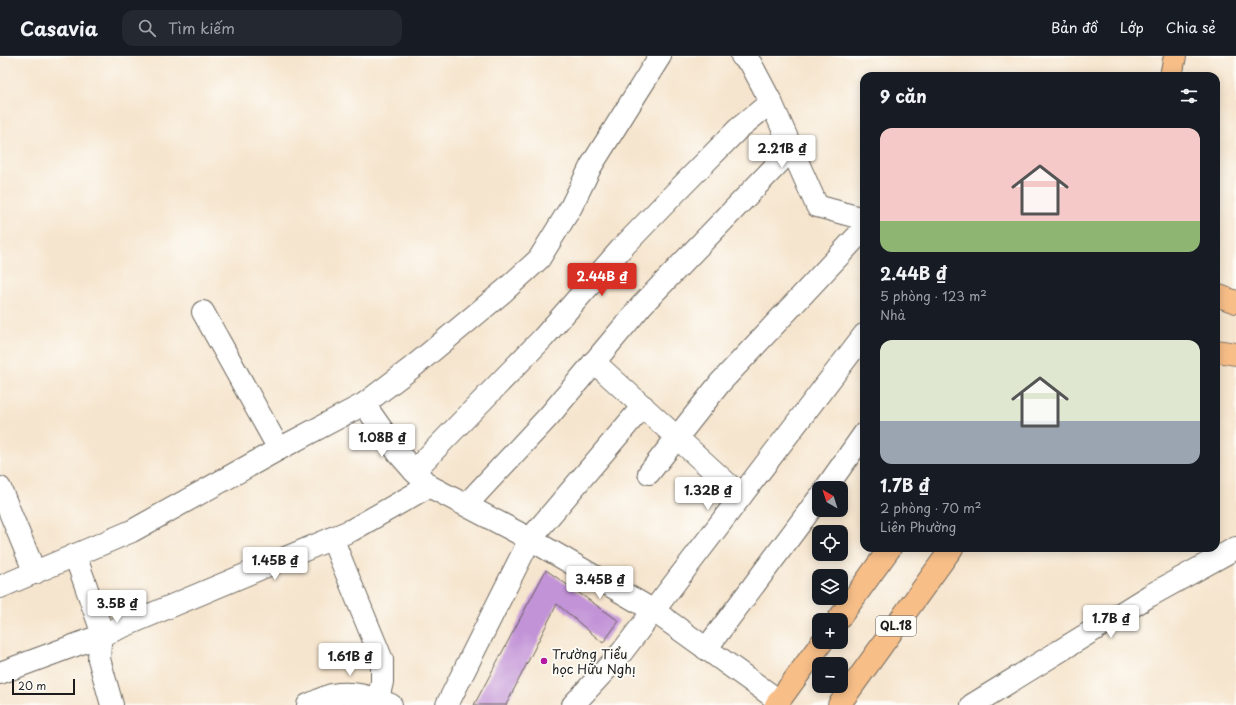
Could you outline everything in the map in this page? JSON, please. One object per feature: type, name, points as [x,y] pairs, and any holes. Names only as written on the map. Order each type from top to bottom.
[{"type":"main road","points":[[1172,72],[1175,56]]},
{"type":"main road","points":[[1220,296],[1236,302]]},
{"type":"main road","points":[[1220,352],[1236,354]]},
{"type":"main road","points":[[843,613],[887,552]]},
{"type":"main road","name":"QL.18","points":[[839,705],[949,552]]},
{"type":"main road","points":[[777,703],[817,649]]},
{"type":"street","points":[[0,587],[132,531],[279,449],[364,404],[414,366],[504,291],[538,259],[571,207],[592,166],[660,56]]},
{"type":"street","points":[[742,56],[751,64],[771,102],[817,206],[860,218]]},
{"type":"street","points":[[0,673],[100,636],[352,530],[421,479],[542,338],[621,249],[738,129],[771,102]]},
{"type":"street","points":[[466,505],[549,416],[642,305],[792,149]]},
{"type":"street","points":[[650,473],[720,383],[860,233]]},
{"type":"street","points":[[203,312],[279,449]]},
{"type":"street","points":[[573,705],[622,652],[860,340]]},
{"type":"street","points":[[594,362],[741,496]]},
{"type":"street","points":[[364,404],[400,454],[421,479],[530,539],[654,611],[777,703]]},
{"type":"street","points":[[447,705],[530,539],[643,406]]},
{"type":"street","points":[[831,481],[860,440]]},
{"type":"street","points":[[0,488],[35,572]]},
{"type":"street","points":[[706,649],[812,507]]},
{"type":"street","points":[[308,705],[331,695],[350,694],[374,698],[385,702],[382,682],[382,660],[332,538]]},
{"type":"street","points":[[972,705],[1149,596],[1236,548]]},
{"type":"street","points":[[75,556],[101,629],[99,659],[112,705]]},
{"type":"building","points":[[546,570],[619,621],[603,643],[557,604],[506,705],[474,705]]},
{"type":"place","name":"Trường Tiểu học Hữu Nghị","points":[[544,661]]}]
